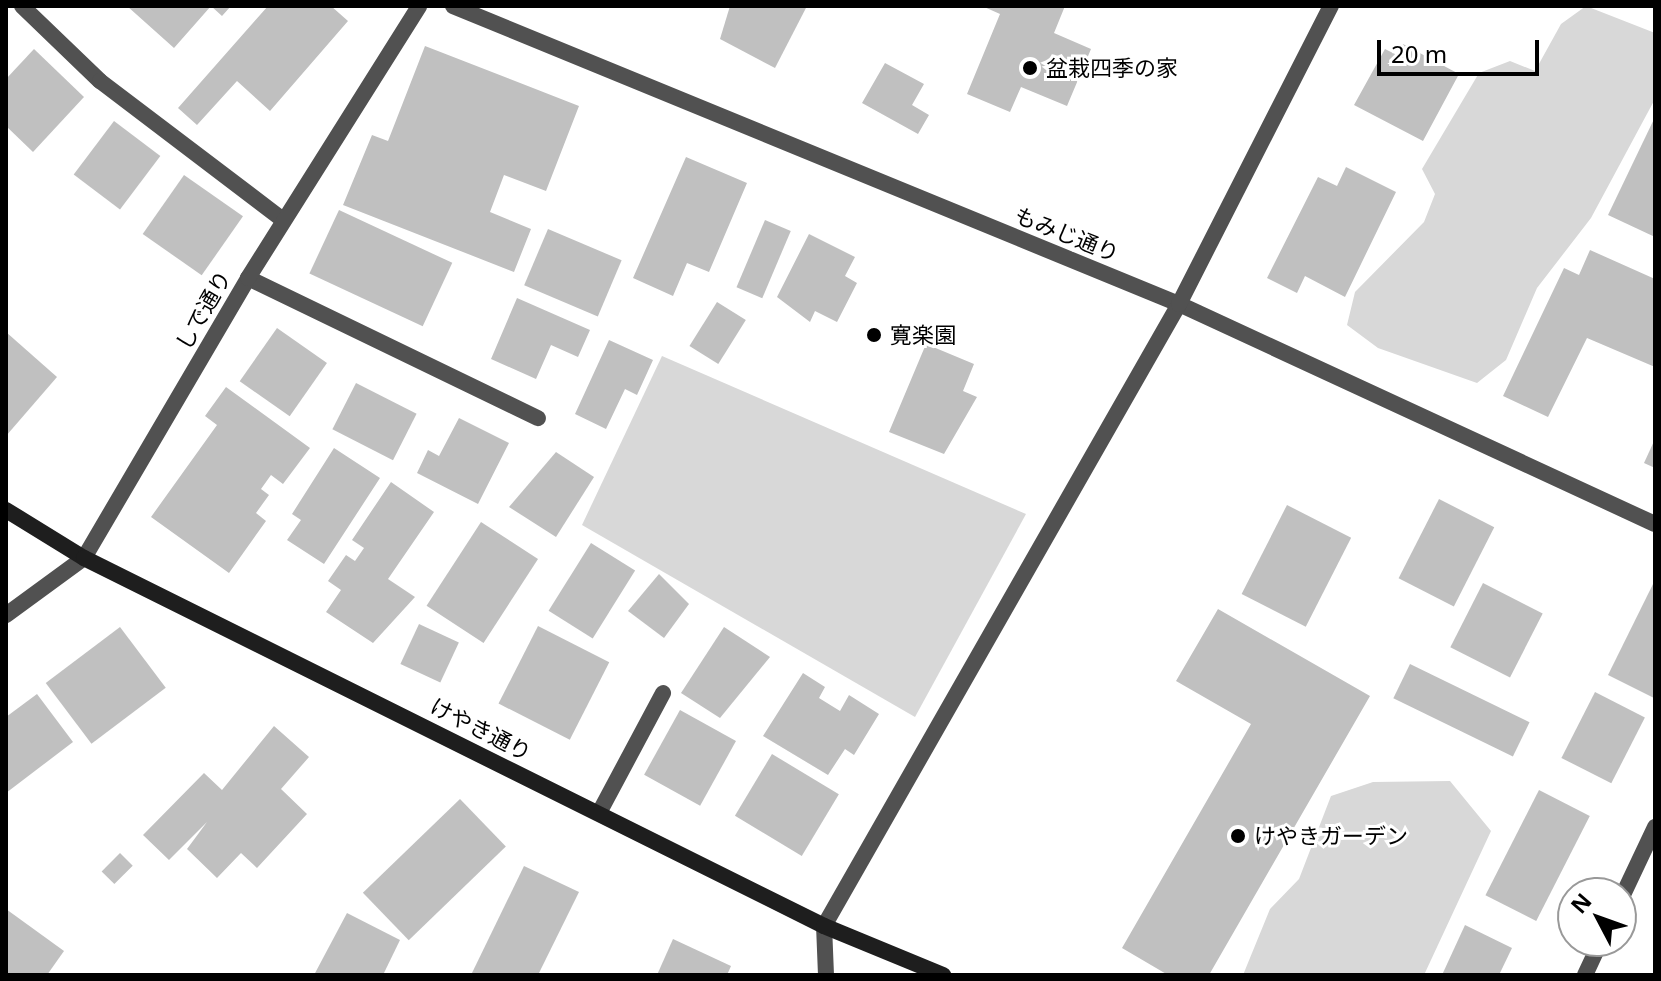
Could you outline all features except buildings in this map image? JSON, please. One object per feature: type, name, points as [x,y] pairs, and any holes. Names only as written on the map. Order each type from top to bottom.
[{"type":"street","points":[[22,6],[100,81],[283,220]]},
{"type":"street","name":"しで通り","points":[[6,615],[84,558],[283,220],[419,6]]},
{"type":"street","name":"もみじ通り","points":[[453,6],[1179,304],[1655,524]]},
{"type":"street","points":[[826,975],[824,926],[1179,304],[1331,6]]},
{"type":"street","points":[[248,278],[538,418]]},
{"type":"street","name":"けやき通り","points":[[6,510],[84,558],[824,926],[943,975]]},
{"type":"street","points":[[599,813],[663,693]]},
{"type":"street","points":[[1631,877],[1655,827]]},
{"type":"shaded area","points":[[1586,6],[1655,33],[1655,99],[1591,218],[1537,288],[1506,360],[1477,383],[1378,348],[1347,325],[1355,292],[1424,222],[1435,194],[1422,169],[1479,73],[1510,61],[1535,71],[1561,24]]},
{"type":"shaded area","points":[[662,356],[1026,514],[915,717],[582,525]]},
{"type":"shaded area","points":[[1450,781],[1491,831],[1424,975],[1243,975],[1270,909],[1299,879],[1331,796],[1373,782]]},
{"type":"place","name":"盆栽四季の家","points":[[1030,68]]},
{"type":"place","name":"寛楽園","points":[[874,335]]},
{"type":"place","name":"けやきガーデン","points":[[1238,836]]}]
